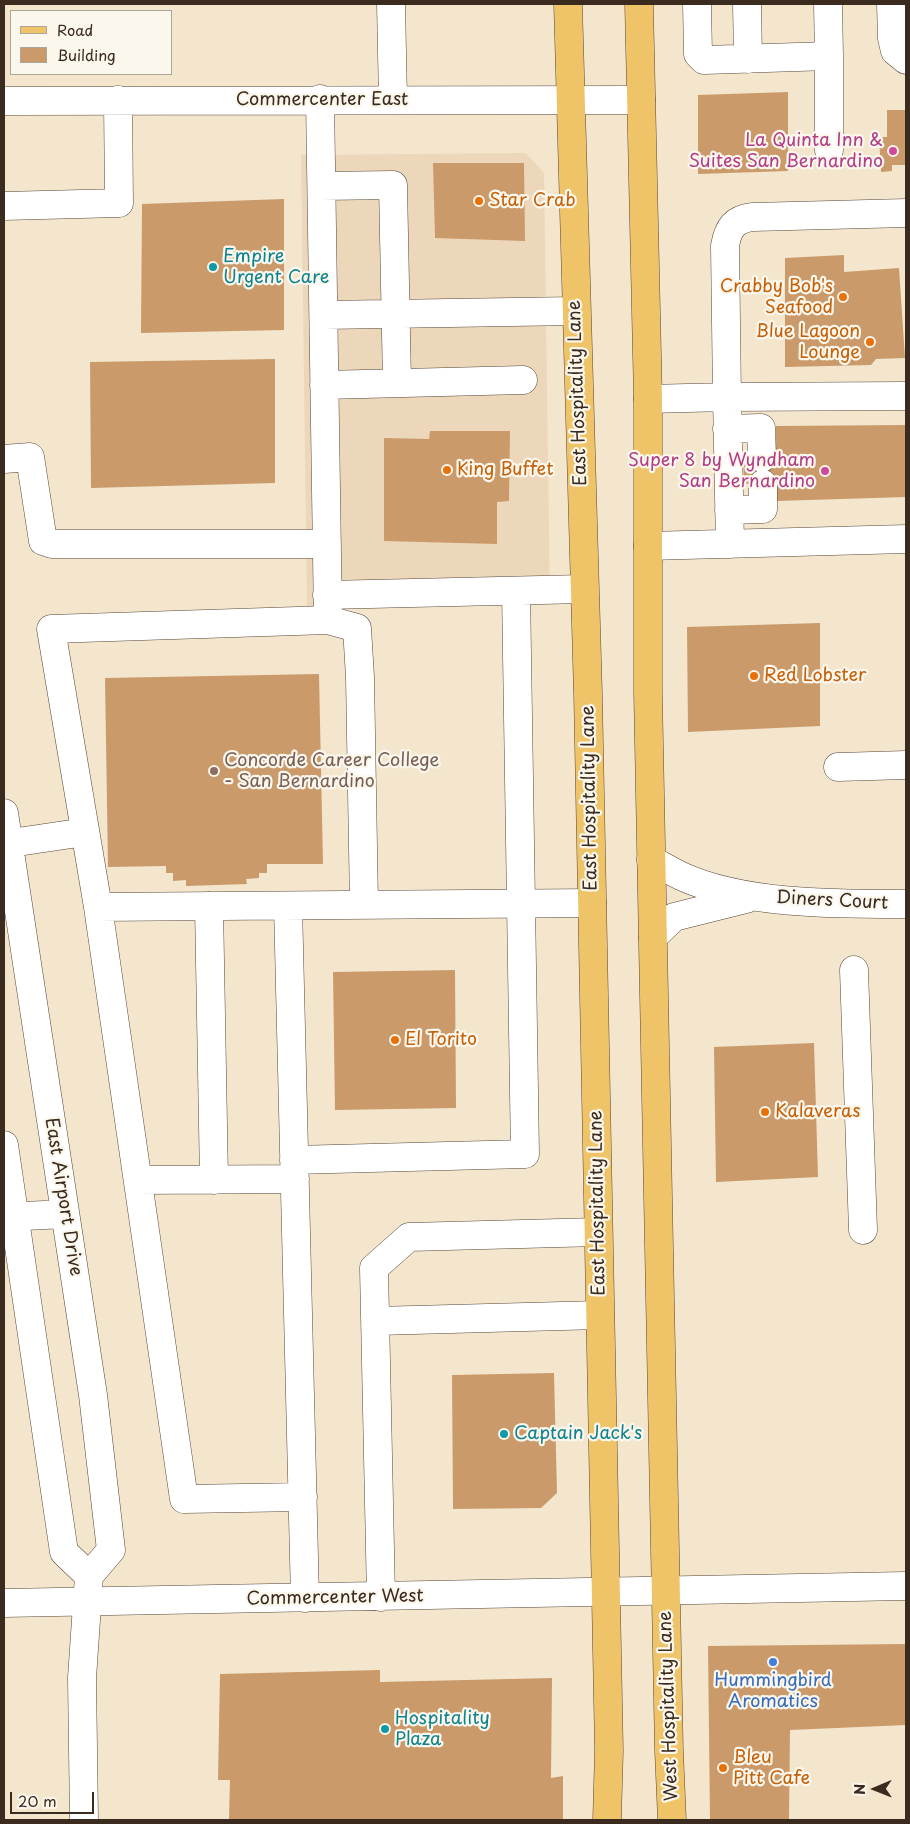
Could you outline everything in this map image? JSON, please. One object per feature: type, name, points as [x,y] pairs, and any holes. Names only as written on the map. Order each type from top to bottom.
[{"type":"main road","name":"East Hospitality Lane","points":[[568,4],[592,903],[606,1593]]},
{"type":"main road","points":[[639,4],[648,399],[652,937],[666,1592]]},
{"type":"main road","name":"West Hospitality Lane","points":[[666,1592],[672,1820]]},
{"type":"main road","points":[[606,1593],[609,1750],[607,1820]]},
{"type":"street","points":[[391,4],[393,100]]},
{"type":"street","points":[[697,4],[698,54],[704,60],[829,56]]},
{"type":"street","points":[[747,4],[748,59]]},
{"type":"street","points":[[828,4],[829,150]]},
{"type":"street","points":[[891,4],[892,38],[895,51],[906,60]]},
{"type":"street","points":[[320,99],[328,608]]},
{"type":"street","name":"Commercenter East","points":[[4,101],[320,99],[641,100]]},
{"type":"street","points":[[4,206],[119,203],[118,100]]},
{"type":"street","points":[[322,186],[393,185],[397,383]]},
{"type":"street","points":[[730,544],[725,246],[727,234],[733,224],[742,218],[906,214]]},
{"type":"street","points":[[324,315],[576,311]]},
{"type":"street","points":[[324,385],[524,380]]},
{"type":"street","points":[[648,399],[906,396]]},
{"type":"street","points":[[727,429],[761,428],[763,509],[729,510]]},
{"type":"street","points":[[4,459],[30,457],[43,542],[52,544],[327,544]]},
{"type":"street","points":[[648,546],[906,539]]},
{"type":"street","points":[[302,1497],[184,1499],[98,907],[51,629],[328,608],[516,591],[584,589]]},
{"type":"street","points":[[138,1180],[214,1180],[295,1170],[524,1154],[516,591]]},
{"type":"street","points":[[328,608],[357,628],[360,677],[364,905]]},
{"type":"street","points":[[838,767],[906,765]]},
{"type":"street","name":"East Airport Drive","points":[[4,812],[6,844],[66,1214],[102,1460],[111,1550],[89,1576]]},
{"type":"street","points":[[6,844],[85,832]]},
{"type":"street","name":"Diners Court","points":[[651,860],[682,876],[710,886],[758,896],[847,904],[906,904]]},
{"type":"street","name":"Diners Court","points":[[652,937],[674,917],[715,905],[758,896]]},
{"type":"street","points":[[98,907],[592,903]]},
{"type":"street","points":[[208,906],[214,1180]]},
{"type":"street","points":[[288,906],[305,1598]]},
{"type":"street","points":[[854,970],[863,1230]]},
{"type":"street","points":[[4,1145],[10,1216],[64,1552],[89,1576],[89,1603],[82,1678],[84,1820]]},
{"type":"street","points":[[10,1216],[66,1214]]},
{"type":"street","points":[[381,1597],[374,1268],[409,1237],[598,1232]]},
{"type":"street","points":[[376,1321],[600,1315]]},
{"type":"street","name":"Commercenter West","points":[[4,1603],[89,1603],[906,1586]]},
{"type":"shaded area","points":[[526,153],[544,173],[550,604],[307,608],[301,155]]},
{"type":"building","points":[[788,92],[788,171],[698,174],[698,95]]},
{"type":"building","name":"La Quinta Inn & Suites San Bernardino","points":[[887,110],[906,110],[906,165],[892,165],[892,171],[881,172],[879,137],[887,137]]},
{"type":"building","name":"Star Crab","points":[[433,163],[524,163],[525,241],[435,238]]},
{"type":"building","name":"Empire Urgent Care","points":[[284,199],[284,330],[141,333],[142,204]]},
{"type":"building","name":"Crabby Bob's Seafood","points":[[844,255],[844,272],[899,268],[905,358],[876,359],[871,365],[785,367],[785,258]]},
{"type":"building","points":[[275,359],[275,483],[91,488],[90,362]]},
{"type":"building","name":"Super 8 by Wyndham San Bernardino","points":[[906,425],[906,497],[776,501],[776,483],[744,484],[743,458],[776,457],[776,426]]},
{"type":"building","name":"King Buffet","points":[[430,431],[510,431],[509,501],[497,502],[497,544],[384,541],[384,438],[429,439]]},
{"type":"building","name":"Red Lobster","points":[[820,623],[820,726],[688,732],[687,627]]},
{"type":"building","name":"Concorde Career College - San Bernardino","points":[[319,674],[323,864],[267,864],[267,873],[259,873],[259,878],[246,879],[247,884],[186,886],[186,880],[173,881],[173,873],[166,873],[166,866],[108,867],[105,678]]},
{"type":"building","name":"El Torito","points":[[455,970],[456,1108],[335,1110],[333,972]]},
{"type":"building","name":"Kalaveras","points":[[814,1043],[818,1177],[716,1182],[714,1047]]},
{"type":"building","name":"Captain Jack's","points":[[554,1373],[557,1493],[541,1508],[453,1509],[452,1375]]},
{"type":"building","points":[[906,1644],[906,1725],[790,1730],[789,1820],[710,1820],[708,1646]]},
{"type":"building","name":"Hospitality Plaza","points":[[380,1670],[380,1682],[552,1678],[551,1778],[563,1776],[563,1820],[229,1820],[230,1780],[218,1780],[220,1674]]},
{"type":"place","name":"La Quinta Inn & Suites San Bernardino","points":[[893,151]]},
{"type":"place","name":"Star Crab","points":[[479,201]]},
{"type":"place","name":"Empire Urgent Care","points":[[213,267]]},
{"type":"place","name":"Crabby Bob's Seafood","points":[[843,297]]},
{"type":"place","name":"Blue Lagoon Lounge","points":[[870,342]]},
{"type":"place","name":"King Buffet","points":[[447,470]]},
{"type":"place","name":"Super 8 by Wyndham San Bernardino","points":[[825,471]]},
{"type":"place","name":"Red Lobster","points":[[754,676]]},
{"type":"place","name":"Concorde Career College - San Bernardino","points":[[214,771]]},
{"type":"place","name":"El Torito","points":[[395,1040]]},
{"type":"place","name":"Kalaveras","points":[[765,1112]]},
{"type":"place","name":"Captain Jack's","points":[[504,1434]]},
{"type":"place","name":"Hummingbird Aromatics","points":[[773,1662]]},
{"type":"place","name":"Hospitality Plaza","points":[[385,1729]]},
{"type":"place","name":"Bleu Pitt Cafe","points":[[723,1768]]}]
